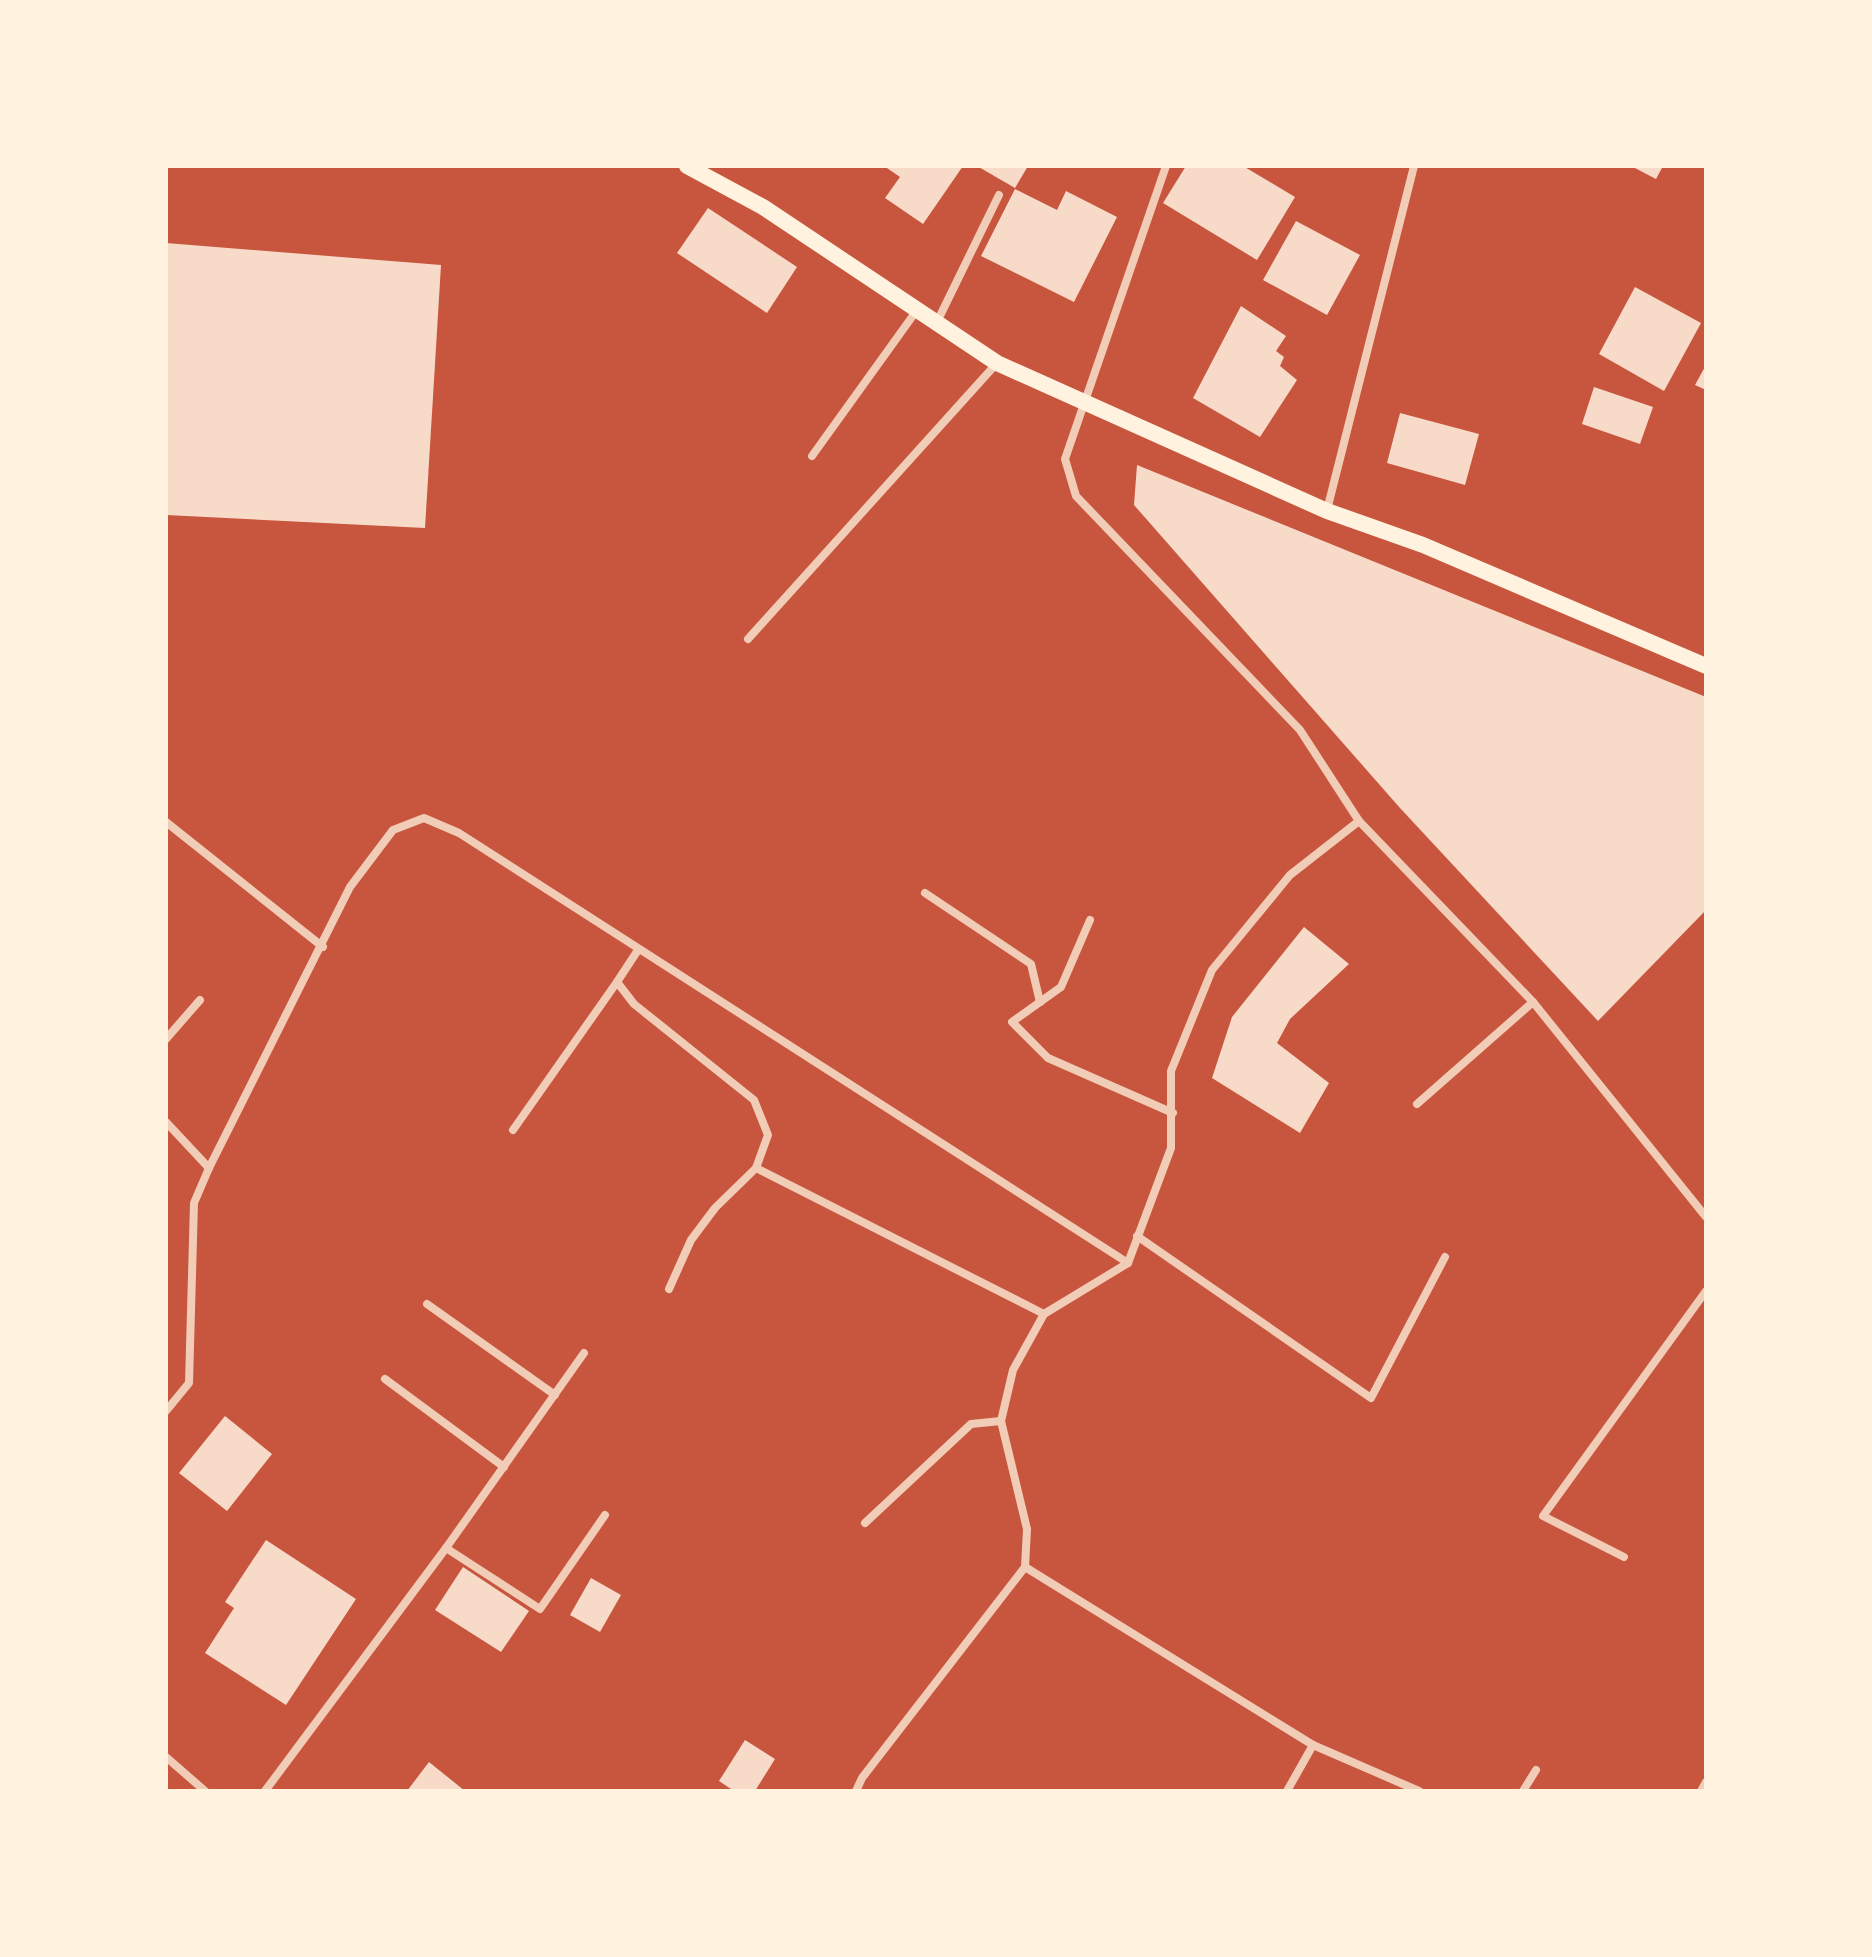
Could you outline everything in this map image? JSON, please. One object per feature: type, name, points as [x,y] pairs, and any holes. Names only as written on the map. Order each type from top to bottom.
[{"type":"main road","points":[[687,166],[763,207],[997,363],[1085,406],[1327,511],[1423,545],[1705,663]]},
{"type":"street","points":[[1166,166],[1065,459],[1076,496],[1300,730],[1359,821],[1533,1002],[1706,1217]]},
{"type":"street","points":[[1327,511],[1414,166]]},
{"type":"street","points":[[937,323],[999,195]]},
{"type":"street","points":[[812,456],[917,310]]},
{"type":"street","points":[[748,639],[997,363]]},
{"type":"street","points":[[166,1411],[189,1383],[194,1203],[209,1168],[323,947],[350,887],[393,830],[424,818],[459,833],[1128,1263]]},
{"type":"street","points":[[856,1791],[862,1778],[1025,1567],[1027,1529],[1001,1421],[1013,1370],[1044,1314],[1128,1263],[1171,1148],[1171,1071],[1212,970],[1290,875],[1359,821]]},
{"type":"street","points":[[166,822],[323,947]]},
{"type":"street","points":[[925,893],[1031,964],[1040,1002]]},
{"type":"street","points":[[1090,920],[1061,987],[1012,1022],[1048,1058],[1173,1113]]},
{"type":"street","points":[[513,1130],[638,950]]},
{"type":"street","points":[[617,982],[634,1004],[754,1100],[768,1135],[756,1168],[715,1208],[691,1240],[669,1289]]},
{"type":"street","points":[[166,1039],[200,1000]]},
{"type":"street","points":[[1417,1104],[1533,1002]]},
{"type":"street","points":[[166,1122],[209,1168]]},
{"type":"street","points":[[756,1168],[1044,1314]]},
{"type":"street","points":[[1137,1236],[1371,1398],[1445,1257]]},
{"type":"street","points":[[1624,1557],[1543,1516],[1706,1291]]},
{"type":"street","points":[[427,1304],[555,1395]]},
{"type":"street","points":[[265,1791],[446,1548],[584,1353]]},
{"type":"street","points":[[385,1379],[504,1467]]},
{"type":"street","points":[[865,1523],[971,1424],[1001,1421]]},
{"type":"street","points":[[446,1548],[540,1609],[605,1515]]},
{"type":"street","points":[[1025,1567],[1313,1745],[1419,1791]]},
{"type":"street","points":[[1287,1791],[1313,1745]]},
{"type":"street","points":[[166,1757],[205,1791]]},
{"type":"street","points":[[1523,1791],[1536,1770]]},
{"type":"street","points":[[1701,1791],[1706,1782]]},
{"type":"building","points":[[884,166],[963,166],[923,224],[885,198],[900,177]]},
{"type":"building","points":[[977,166],[1028,166],[1015,188]]},
{"type":"building","points":[[1186,166],[1243,166],[1295,197],[1257,260],[1163,203]]},
{"type":"building","points":[[1631,166],[1663,166],[1656,179]]},
{"type":"building","points":[[1015,189],[1057,210],[1066,191],[1117,217],[1074,302],[981,256]]},
{"type":"building","points":[[708,208],[797,267],[767,313],[677,253]]},
{"type":"building","points":[[1296,221],[1360,255],[1327,315],[1263,280]]},
{"type":"building","points":[[166,243],[441,265],[425,528],[166,515]]},
{"type":"building","points":[[1635,287],[1701,323],[1664,391],[1599,354]]},
{"type":"building","points":[[1241,306],[1286,336],[1276,351],[1284,357],[1280,366],[1297,380],[1260,437],[1193,398]]},
{"type":"building","points":[[1706,365],[1706,390],[1695,385]]},
{"type":"building","points":[[1594,387],[1653,407],[1640,444],[1582,424]]},
{"type":"building","points":[[1400,413],[1479,434],[1465,485],[1387,463]]},
{"type":"building","points":[[1137,465],[1706,697],[1706,910],[1598,1021],[1400,808],[1134,505]]},
{"type":"building","points":[[1304,927],[1349,964],[1290,1019],[1277,1043],[1329,1083],[1300,1133],[1212,1078],[1232,1017]]},
{"type":"building","points":[[225,1416],[272,1454],[227,1511],[179,1473]]},
{"type":"building","points":[[266,1540],[356,1599],[286,1705],[205,1653],[234,1608],[225,1602]]},
{"type":"building","points":[[463,1567],[529,1611],[501,1652],[435,1610]]},
{"type":"building","points":[[591,1578],[621,1595],[600,1632],[570,1615]]},
{"type":"building","points":[[745,1740],[775,1759],[755,1791],[734,1791],[719,1781]]},
{"type":"building","points":[[429,1762],[465,1791],[407,1791]]}]
